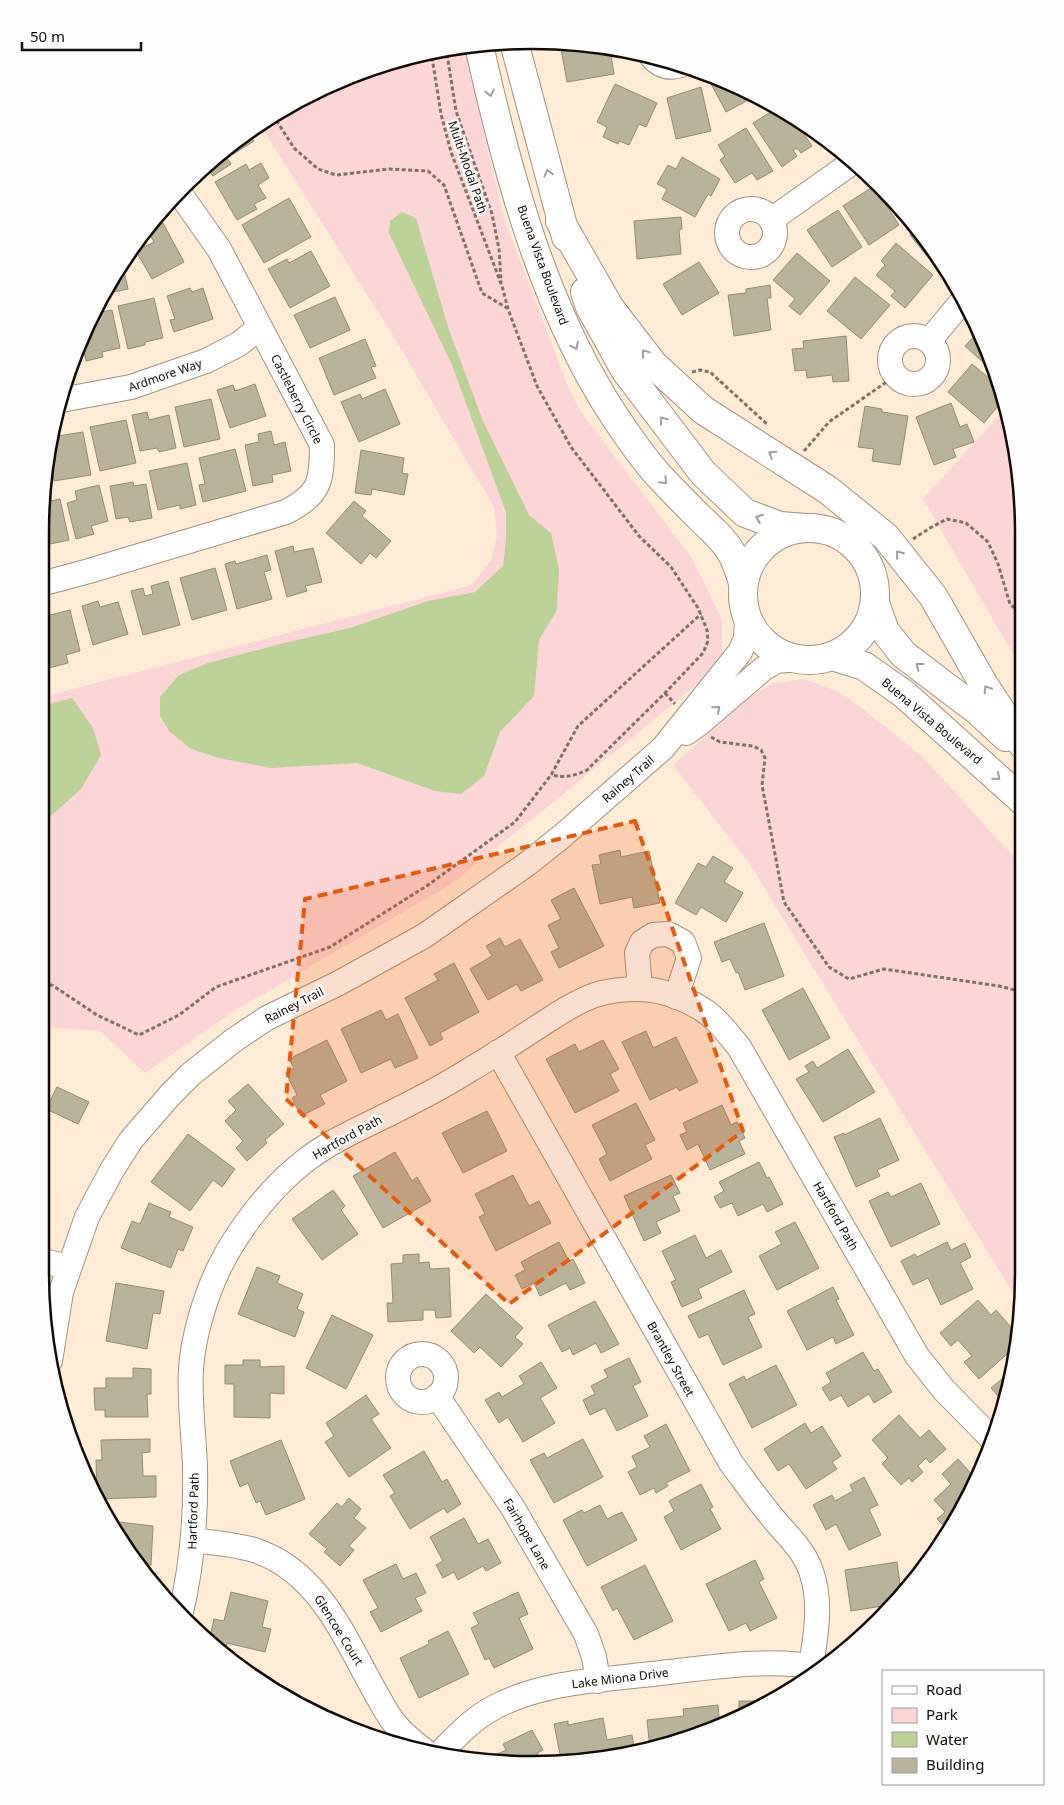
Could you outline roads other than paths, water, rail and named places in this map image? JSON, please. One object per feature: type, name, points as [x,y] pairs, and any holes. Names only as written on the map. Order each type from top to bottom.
[{"type":"main road","points":[[516,50],[560,220],[590,307],[625,370],[703,473],[745,512],[780,526],[829,531],[850,542],[865,559],[874,580],[875,603],[885,631],[903,654],[978,711],[1015,746]]},
{"type":"main road","name":"Buena Vista Boulevard","points":[[481,52],[492,103],[525,219],[544,274],[567,331],[589,374],[617,420],[658,475],[719,536],[732,553],[743,582]]},
{"type":"main road","points":[[560,220],[610,308],[653,364],[703,410],[828,490],[886,537],[934,596],[984,685],[1015,733]]},
{"type":"main road","points":[[806,528],[789,531],[772,539],[759,551],[749,566],[743,582],[742,595],[747,620],[759,638],[776,652],[796,659],[814,660],[832,656],[853,644],[868,626],[875,603]]},
{"type":"main road","name":"Buena Vista Boulevard","points":[[832,656],[864,666],[904,694],[1015,794]]},
{"type":"street","points":[[771,220],[847,166]]},
{"type":"street","name":"Castleberry Circle","points":[[49,582],[286,512],[301,504],[314,493],[318,483],[322,462],[322,445],[219,249],[183,198]]},
{"type":"street","points":[[929,341],[959,305]]},
{"type":"street","name":"Ardmore Way","points":[[67,399],[131,387],[206,361],[239,344],[260,327]]},
{"type":"street","points":[[914,336],[929,341],[938,354],[936,370],[932,377],[918,384],[909,384],[895,376],[890,362],[894,347],[906,338],[914,336]]},
{"type":"street","name":"Rainey Trail","points":[[663,748],[740,652],[746,638],[747,620]]},
{"type":"street","name":"Rainey Trail","points":[[53,1338],[57,1311],[68,1268],[87,1217],[112,1170],[131,1140],[191,1074],[234,1040],[267,1018],[424,936],[527,864],[561,837],[663,748],[700,723],[763,669],[776,661],[796,659]]},
{"type":"street","points":[[640,989],[638,953],[642,942],[653,935],[668,934],[683,942],[689,958],[676,997]]},
{"type":"street","name":"Hartford Path","points":[[182,1606],[188,1580],[193,1540],[195,1465],[190,1393],[191,1367],[208,1297],[219,1268],[237,1237],[254,1213],[305,1161],[330,1144],[420,1099],[569,1007],[595,995],[613,991],[640,989],[663,992],[676,997],[709,1014],[739,1047],[917,1356],[944,1390],[987,1434]]},
{"type":"street","name":"Brantley Street","points":[[498,1052],[726,1455],[768,1513],[803,1553],[811,1570],[817,1601],[817,1663]]},
{"type":"street","points":[[49,1262],[68,1268]]},
{"type":"street","name":"Fairhope Lane","points":[[438,1396],[513,1508],[586,1634],[594,1658],[598,1681]]},
{"type":"street","name":"Glencoe Court","points":[[193,1540],[258,1551],[277,1561],[310,1586],[322,1599],[333,1616],[395,1724],[415,1742]]},
{"type":"street","name":"Lake Miona Drive","points":[[445,1748],[462,1731],[492,1708],[531,1692],[598,1681],[749,1664],[812,1667]]},
{"type":"water","points":[[402,212],[416,218],[449,330],[483,421],[529,515],[551,533],[559,569],[557,610],[539,640],[534,696],[500,732],[484,776],[461,794],[435,791],[357,763],[271,768],[219,758],[191,749],[170,732],[160,716],[160,697],[179,675],[208,663],[350,628],[428,601],[475,592],[503,566],[506,540],[506,512],[452,365],[389,233],[390,221]]},
{"type":"water","points":[[72,698],[93,728],[101,755],[81,789],[49,818],[49,704]]}]
